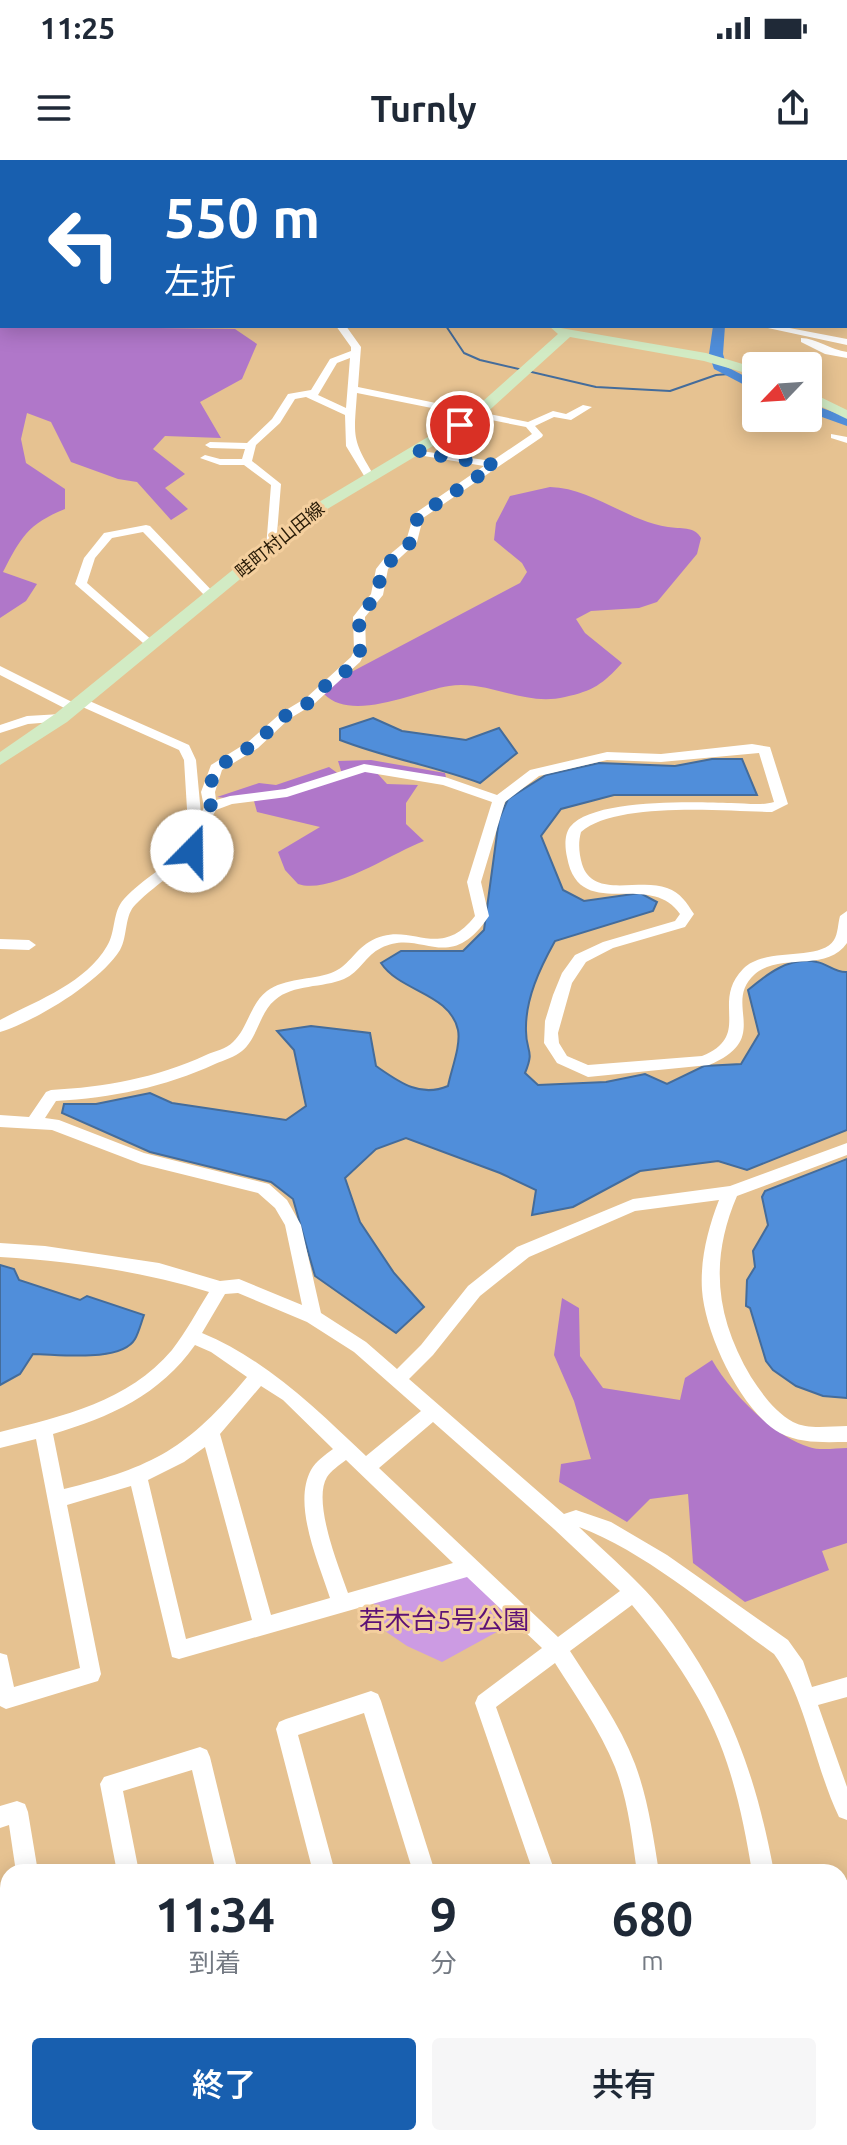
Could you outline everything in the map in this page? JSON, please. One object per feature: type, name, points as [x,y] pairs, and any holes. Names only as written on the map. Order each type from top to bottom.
[{"type":"main road","points":[[565,328],[706,357],[742,368]]},
{"type":"main road","name":"畦町村山田線","points":[[0,760],[72,709],[314,511],[418,452],[478,413],[565,328]]},
{"type":"main road","points":[[822,402],[847,415]]},
{"type":"street","points":[[346,328],[356,352],[351,446],[370,477]]},
{"type":"street","points":[[774,328],[847,342]]},
{"type":"street","points":[[788,331],[828,352],[847,355]]},
{"type":"street","points":[[310,395],[333,361],[356,352]]},
{"type":"street","points":[[211,807],[208,792],[216,768],[253,745],[285,716],[310,701],[356,659],[360,651],[359,617],[377,595],[382,569],[411,542],[418,516],[538,435],[529,425],[354,389]]},
{"type":"street","points":[[247,462],[250,446],[256,437],[276,421],[292,396],[310,395],[351,414]]},
{"type":"street","points":[[529,425],[553,414],[567,418],[587,407]]},
{"type":"street","points":[[835,436],[847,440]]},
{"type":"street","points":[[210,445],[250,446]]},
{"type":"street","points":[[418,452],[495,465]]},
{"type":"street","points":[[205,458],[220,462],[247,462],[276,484],[270,546]]},
{"type":"street","points":[[150,645],[81,584],[90,558],[108,535],[146,528],[211,596]]},
{"type":"street","points":[[0,670],[72,709],[184,748],[190,760],[196,832],[192,851],[123,910],[119,935],[109,955],[59,996],[0,1027]]},
{"type":"street","points":[[0,729],[72,709]]},
{"type":"street","points":[[35,1121],[51,1096],[99,1093],[147,1082],[194,1068],[237,1047],[266,1000],[276,992],[344,974],[377,944],[396,941],[447,945],[460,941],[474,929],[482,916],[474,882],[499,800],[535,773],[607,756],[661,758],[752,748],[765,750],[781,804],[772,808],[655,807],[607,812],[581,822],[574,831],[574,866],[587,883],[614,891],[647,886],[659,889],[679,900],[687,914],[680,924],[602,948],[573,965],[549,1027],[548,1038],[562,1059],[573,1067],[588,1071],[704,1061],[730,1050],[739,1028],[734,1002],[736,991],[749,972],[776,958],[832,950],[840,943],[847,916]]},
{"type":"street","points":[[196,832],[211,807],[230,800],[287,793],[364,768],[445,781],[499,800]]},
{"type":"street","points":[[0,944],[29,945]]},
{"type":"street","points":[[0,1121],[53,1124],[141,1158],[263,1188],[281,1204],[293,1225],[313,1317]]},
{"type":"street","points":[[398,1379],[427,1350],[474,1291],[523,1252],[633,1205],[731,1192],[847,1149]]},
{"type":"street","points":[[731,1192],[722,1210],[711,1271],[712,1300],[722,1333],[740,1371],[766,1412],[786,1427],[800,1433],[847,1434]]},
{"type":"street","points":[[0,1250],[45,1253],[159,1270],[220,1288],[239,1286],[313,1317],[360,1347],[561,1523],[634,1592],[666,1630],[715,1710],[737,1761],[762,1864]]},
{"type":"street","points":[[0,1440],[93,1414],[135,1394],[159,1375],[191,1336],[220,1288]]},
{"type":"street","points":[[191,1336],[217,1347],[289,1395],[558,1650],[600,1716],[625,1765],[640,1819],[647,1864]]},
{"type":"street","points":[[59,1499],[138,1476],[174,1458],[210,1432],[260,1374]]},
{"type":"street","points":[[367,1467],[434,1411]]},
{"type":"street","points":[[0,1662],[6,1699],[91,1674],[43,1428]]},
{"type":"street","points":[[210,1432],[264,1626]]},
{"type":"street","points":[[342,1604],[315,1511],[312,1490],[319,1472],[346,1449]]},
{"type":"street","points":[[138,1476],[179,1650],[470,1567]]},
{"type":"street","points":[[561,1523],[576,1518],[604,1528],[660,1561],[781,1647],[796,1668],[834,1783],[847,1809]]},
{"type":"street","points":[[541,1864],[485,1703],[634,1592]]},
{"type":"street","points":[[807,1698],[847,1687]]},
{"type":"street","points":[[322,1864],[286,1729],[371,1701],[422,1864]]},
{"type":"street","points":[[126,1864],[111,1784],[200,1757],[225,1864]]},
{"type":"street","points":[[0,1817],[17,1812],[26,1864]]},
{"type":"green space","name":"若木台5号公園","points":[[465,1575],[472,1577],[517,1621],[442,1662],[407,1646],[385,1631],[373,1602]]},
{"type":"shaded area","points":[[0,328],[235,329],[257,344],[242,379],[200,402],[221,438],[165,436],[153,449],[185,474],[165,488],[188,509],[171,520],[137,482],[118,479],[71,462],[51,422],[27,413],[21,439],[26,463],[65,489],[65,509],[34,526],[15,550],[3,572],[37,584],[26,601],[0,618]]},
{"type":"shaded area","points":[[550,487],[580,493],[653,524],[691,530],[701,538],[697,554],[657,602],[639,608],[591,611],[576,619],[585,633],[622,663],[609,676],[583,692],[550,699],[535,699],[464,685],[367,706],[336,702],[324,694],[340,678],[520,583],[527,572],[522,563],[494,540],[496,523],[510,496]]},
{"type":"shaded area","points":[[371,760],[445,773],[447,782],[377,773],[387,784],[418,785],[406,803],[406,824],[424,841],[327,884],[298,884],[285,870],[278,852],[320,827],[257,812],[254,801],[217,797],[259,783],[276,785],[329,767],[343,777],[338,761]]},
{"type":"shaded area","points":[[562,1298],[579,1308],[580,1356],[603,1388],[680,1400],[685,1378],[712,1360],[741,1399],[781,1433],[813,1448],[847,1448],[847,1543],[822,1551],[829,1570],[745,1602],[693,1563],[688,1494],[650,1499],[627,1522],[559,1482],[561,1464],[591,1459],[574,1401],[554,1355]]},
{"type":"water","points":[[373,718],[402,731],[466,740],[499,728],[517,753],[480,783],[340,740],[340,729]]},
{"type":"water","points":[[712,759],[742,759],[757,795],[614,795],[561,809],[541,836],[563,890],[584,901],[640,893],[657,902],[653,911],[555,941],[539,973],[528,1007],[526,1038],[530,1055],[525,1073],[538,1085],[606,1082],[645,1074],[667,1084],[704,1066],[741,1064],[759,1034],[748,990],[788,964],[817,962],[847,972],[847,1130],[747,1170],[718,1161],[640,1171],[573,1207],[532,1215],[536,1190],[500,1173],[406,1138],[376,1149],[345,1178],[360,1222],[394,1273],[424,1307],[396,1333],[315,1276],[293,1199],[271,1182],[150,1152],[62,1113],[64,1104],[96,1104],[150,1093],[172,1103],[286,1120],[306,1106],[294,1050],[277,1031],[311,1026],[370,1033],[376,1066],[402,1083],[419,1089],[448,1086],[458,1043],[458,1030],[453,1018],[435,1000],[389,973],[381,963],[401,951],[463,951],[484,930],[499,819],[508,799],[546,775],[599,763],[675,766]]},
{"type":"water","points":[[847,1159],[847,1398],[823,1396],[796,1386],[773,1370],[766,1361],[750,1308],[746,1306],[747,1280],[755,1267],[753,1251],[768,1225],[762,1197],[765,1191]]},
{"type":"water","points":[[0,1265],[14,1269],[19,1280],[80,1300],[87,1296],[144,1315],[135,1339],[128,1347],[103,1354],[33,1354],[20,1374],[0,1385]]},
{"type":"waterway","points":[[447,328],[464,353],[480,360],[596,387],[670,391],[716,375],[729,374]]},
{"type":"waterway","points":[[719,328],[716,354],[721,369],[742,380]]},
{"type":"waterway","points":[[822,412],[847,422]]},
{"type":"route","points":[[192,851],[196,832],[211,807],[208,792],[216,768],[253,745],[285,716],[306,705],[318,691],[345,672],[360,651],[359,617],[377,595],[382,569],[411,542],[418,516],[495,465],[418,452],[460,425]]}]
